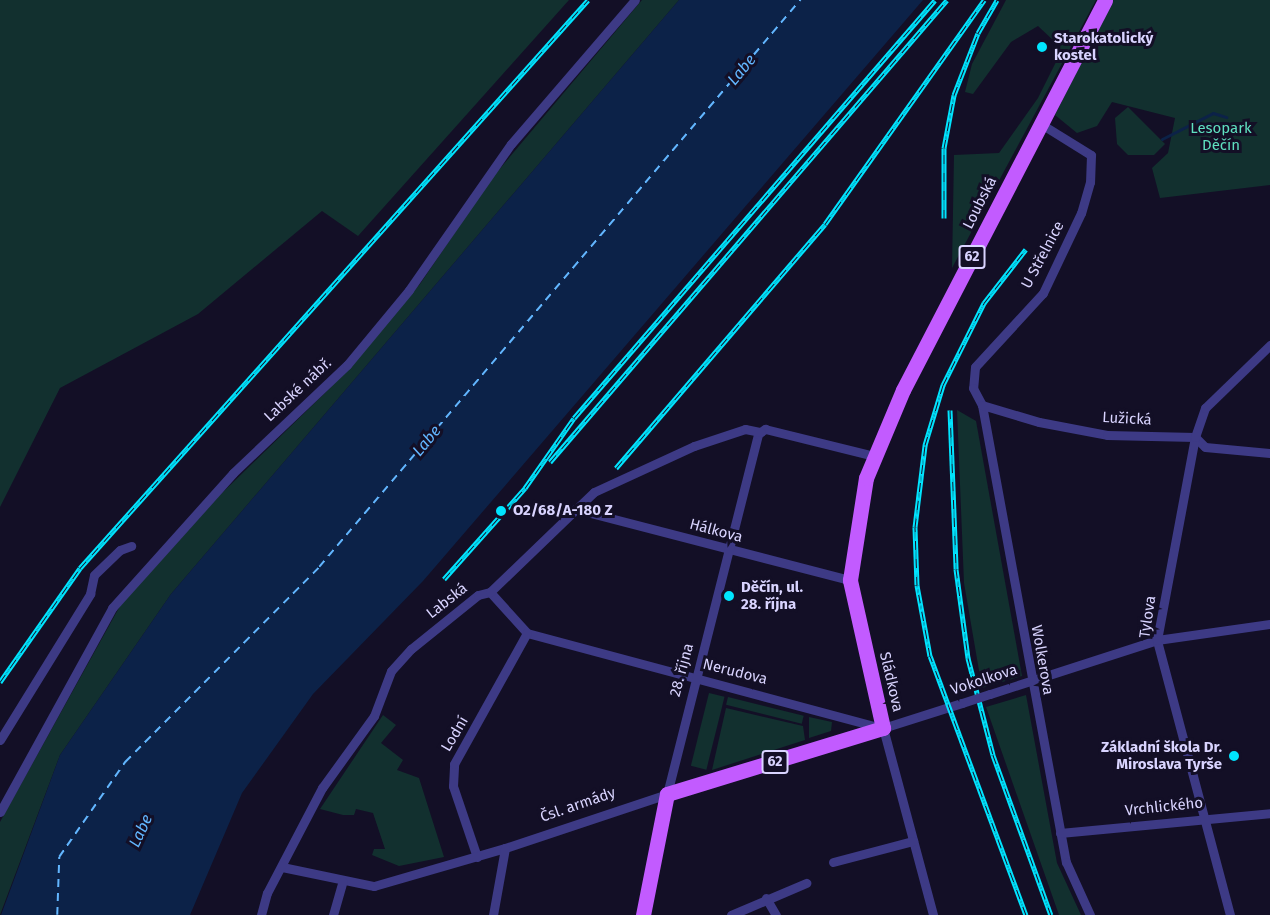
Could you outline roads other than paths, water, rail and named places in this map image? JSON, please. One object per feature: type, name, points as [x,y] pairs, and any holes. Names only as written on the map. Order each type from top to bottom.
[{"type":"main road","name":"Loubská","points":[[874,456],[903,390],[1105,0]]},
{"type":"main road","name":"Sládkova","points":[[874,456],[856,522],[850,580],[883,728]]},
{"type":"main road","name":"Čsl. armády","points":[[667,794],[883,728]]},
{"type":"main road","name":"28. října","points":[[643,915],[667,794]]},
{"type":"street","name":"Labské nábř.","points":[[0,812],[112,608],[233,473],[347,365],[409,290],[511,144],[635,0]]},
{"type":"street","name":"U Střelnice","points":[[982,405],[973,388],[975,367],[1043,293],[1081,213],[1090,182],[1091,155],[1041,124]]},
{"type":"street","name":"Tylova","points":[[1230,915],[1157,640],[1195,437],[1205,408],[1270,345]]},
{"type":"street","name":"Lužická","points":[[982,405],[1039,422],[1107,435],[1195,437],[1205,447],[1270,453]]},
{"type":"street","name":"Wolkerova","points":[[982,405],[1030,681],[1066,862],[1090,915]]},
{"type":"street","name":"Labská","points":[[261,915],[267,893],[322,788],[374,716],[391,671],[411,649],[478,595],[490,592],[594,492],[694,446],[745,429],[759,433],[765,429],[874,456]]},
{"type":"street","name":"28. října","points":[[667,794],[731,551],[759,433]]},
{"type":"street","name":"Hálkova","points":[[575,509],[850,580]]},
{"type":"street","points":[[0,740],[90,594],[94,575],[120,550],[131,546]]},
{"type":"street","points":[[490,592],[527,633]]},
{"type":"street","name":"Vokolkova","points":[[883,728],[1157,640],[1270,624]]},
{"type":"street","name":"Nerudova","points":[[527,633],[883,728]]},
{"type":"street","name":"Lodní","points":[[477,857],[453,786],[454,764],[527,633]]},
{"type":"street","name":"Sládkova","points":[[883,728],[933,915]]},
{"type":"street","name":"Čsl. armády","points":[[282,867],[374,886],[506,848],[667,794]]},
{"type":"street","name":"Vrchlického","points":[[1060,833],[1270,813]]},
{"type":"street","points":[[832,862],[913,841]]},
{"type":"street","points":[[493,915],[506,848]]},
{"type":"street","points":[[333,915],[344,881]]},
{"type":"street","points":[[731,915],[766,898],[806,883]]},
{"type":"street","points":[[766,898],[776,915]]},
{"type":"water","name":"Labe","points":[[679,0],[923,0],[423,581],[313,694],[242,793],[190,915],[1,915],[60,755],[171,594]]},
{"type":"waterway","points":[[1162,139],[1213,113],[1226,117]]},
{"type":"railway","points":[[0,682],[80,568],[588,0]]},
{"type":"railway","points":[[444,579],[525,488],[574,418],[935,0]]},
{"type":"railway","points":[[550,462],[947,0]]},
{"type":"railway","points":[[616,468],[825,224],[984,0]]},
{"type":"railway","points":[[944,218],[944,148],[954,95],[978,33],[997,0]]},
{"type":"railway","points":[[1026,249],[984,303],[943,385],[925,445],[915,527],[917,585],[930,656],[1026,915]]},
{"type":"railway","points":[[950,410],[956,569],[968,658],[993,755],[1051,915]]},
{"type":"place","name":"Starokatolický kostel","points":[[1042,47]]},
{"type":"place","name":"O2/68/A-180 Z","points":[[501,511]]},
{"type":"place","name":"Děčín, ul. 28. října","points":[[729,596]]},
{"type":"place","name":"Základní škola Dr. Miroslava Tyrše","points":[[1234,756]]},
{"type":"park label","name":"Lesopark Děčín","points":[[1221,136]]}]
